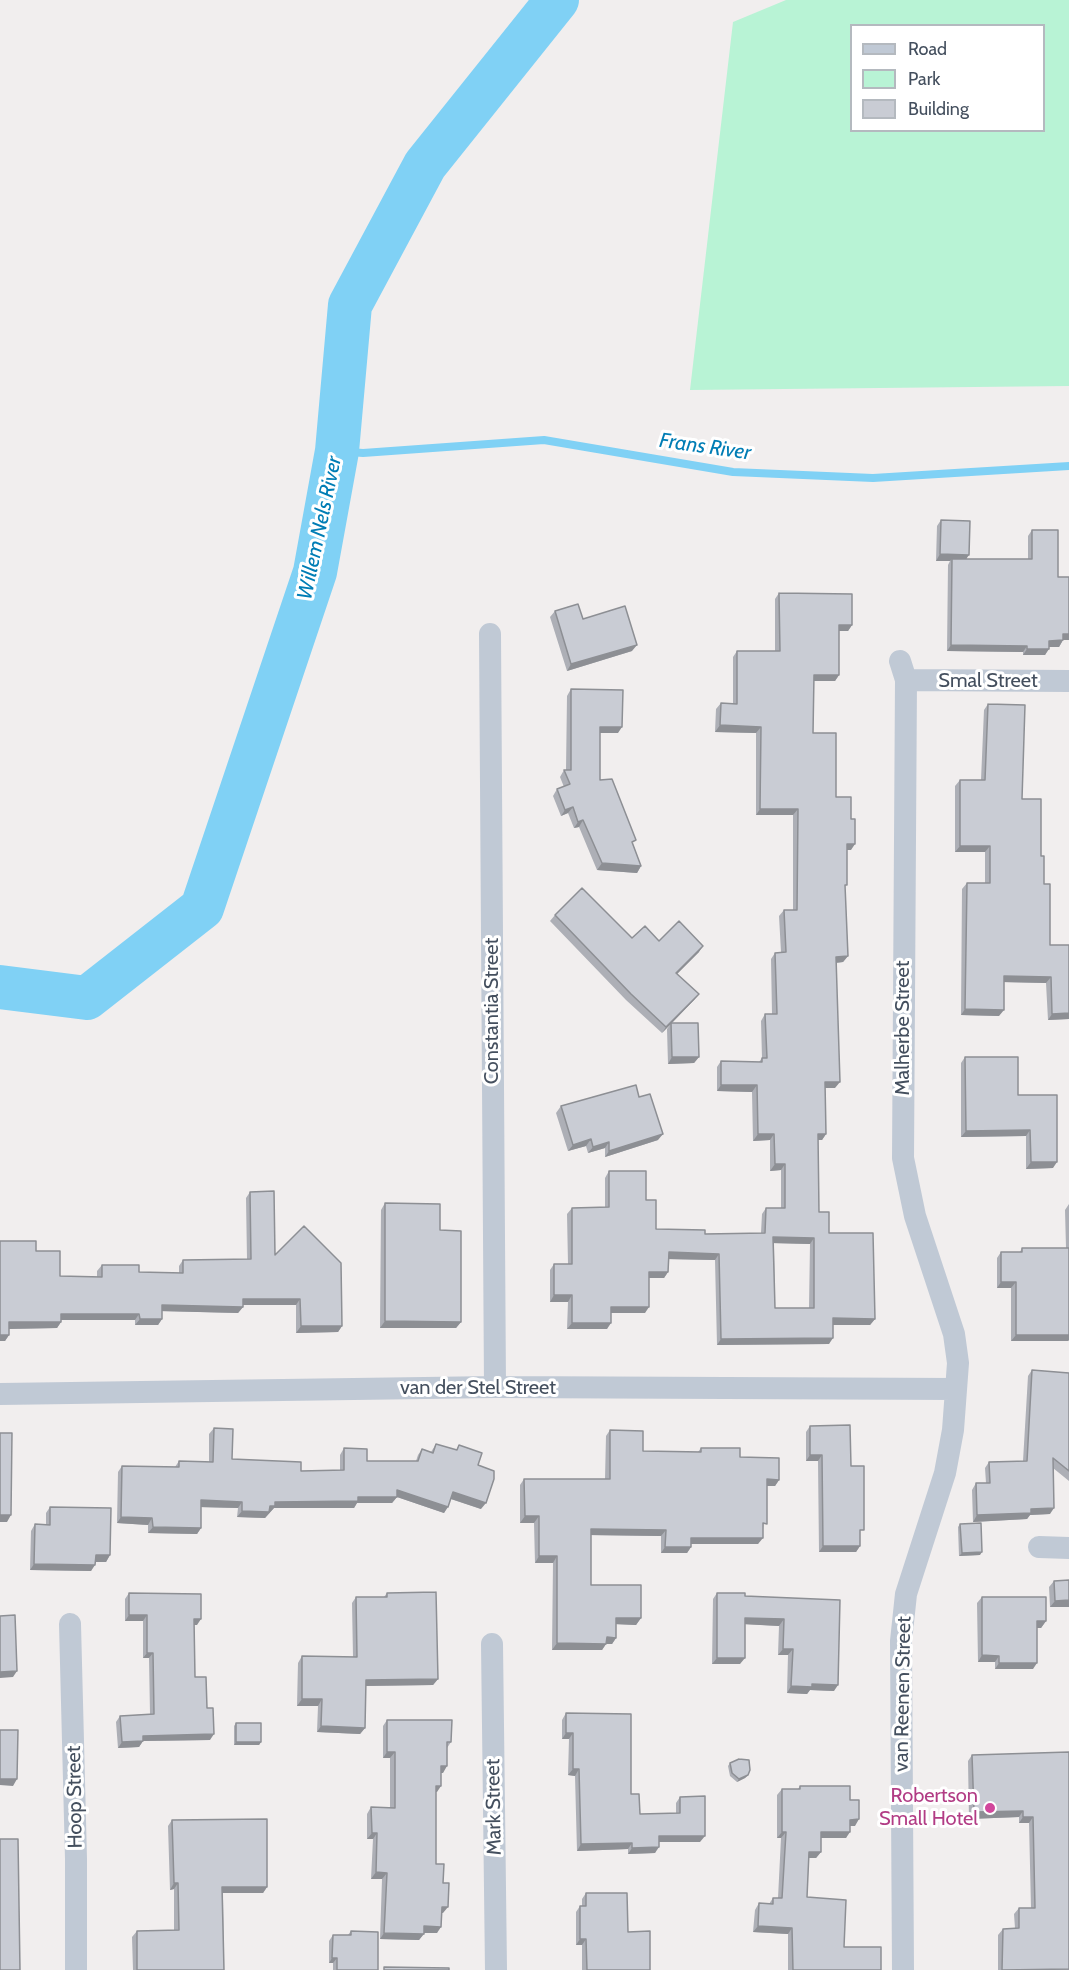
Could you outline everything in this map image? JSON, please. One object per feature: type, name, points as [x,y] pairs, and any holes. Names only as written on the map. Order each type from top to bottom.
[{"type":"street","name":"Constantia Street","points":[[490,634],[495,1387]]},
{"type":"street","name":"Smal Street","points":[[903,671],[1069,681]]},
{"type":"street","name":"Malherbe Street","points":[[903,671],[903,1158],[915,1216],[954,1334],[958,1363],[956,1389]]},
{"type":"street","name":"van der Stel Street","points":[[0,1394],[495,1387],[956,1389]]},
{"type":"street","name":"van Reenen Street","points":[[903,1970],[900,1641],[906,1594],[945,1473],[953,1430],[956,1389]]},
{"type":"street","points":[[1039,1547],[1069,1548]]},
{"type":"street","name":"Hoop Street","points":[[70,1624],[76,1859],[76,1970]]},
{"type":"street","name":"Mark Street","points":[[492,1644],[496,1970]]},
{"type":"green space","points":[[786,0],[1069,0],[1069,386],[690,390],[733,22]]},
{"type":"building","points":[[941,520],[970,521],[969,555],[940,554]]},
{"type":"building","points":[[1032,530],[1058,530],[1058,577],[1069,577],[1069,634],[1063,634],[1063,640],[1049,641],[1049,649],[1027,649],[1027,646],[951,645],[952,559],[1032,559]]},
{"type":"building","points":[[779,593],[852,594],[852,625],[839,625],[839,675],[814,675],[813,733],[836,733],[836,797],[851,797],[851,819],[855,819],[855,844],[847,844],[847,885],[845,885],[848,956],[836,957],[840,1082],[825,1082],[826,1134],[818,1134],[819,1212],[829,1212],[829,1233],[873,1233],[875,1319],[833,1318],[833,1338],[721,1339],[719,1254],[669,1252],[668,1272],[649,1272],[649,1307],[611,1307],[611,1323],[572,1323],[572,1295],[554,1295],[554,1264],[572,1264],[572,1208],[609,1207],[609,1171],[646,1171],[646,1200],[656,1200],[656,1229],[705,1230],[705,1234],[765,1233],[766,1208],[785,1208],[785,1164],[775,1164],[774,1134],[758,1134],[757,1085],[721,1085],[721,1061],[762,1062],[762,1058],[767,1058],[765,1014],[777,1014],[775,953],[786,952],[784,910],[797,910],[798,809],[760,809],[761,727],[720,725],[721,703],[737,704],[737,651],[780,651]],"holes":[[[773,1237],[814,1238],[814,1308],[775,1308]]]},
{"type":"building","points":[[578,604],[583,619],[625,606],[637,645],[571,664],[555,611]]},
{"type":"building","points":[[571,689],[623,690],[622,727],[600,727],[600,780],[612,779],[636,840],[632,842],[641,866],[602,863],[583,820],[578,822],[573,807],[565,810],[557,789],[570,784],[564,770],[571,770]]},
{"type":"building","points":[[988,704],[1025,705],[1022,799],[1041,799],[1041,856],[1044,856],[1044,884],[1050,884],[1050,945],[1069,945],[1069,1013],[1052,1014],[1051,977],[1004,976],[1004,1010],[965,1009],[967,883],[990,883],[990,846],[960,846],[960,780],[985,780]]},
{"type":"building","points":[[582,888],[632,938],[645,926],[659,941],[679,921],[703,946],[676,973],[699,994],[666,1027],[555,915]]},
{"type":"building","points":[[671,1023],[698,1023],[699,1057],[672,1057]]},
{"type":"building","points":[[965,1057],[1018,1057],[1018,1095],[1057,1095],[1057,1162],[1031,1162],[1030,1130],[966,1131]]},
{"type":"building","points":[[636,1085],[639,1097],[650,1094],[663,1134],[609,1151],[609,1142],[593,1147],[591,1139],[573,1145],[561,1106]]},
{"type":"building","points":[[274,1191],[275,1255],[304,1226],[341,1263],[342,1326],[301,1326],[300,1299],[243,1299],[243,1307],[162,1305],[162,1319],[140,1319],[139,1314],[61,1314],[61,1322],[9,1322],[9,1335],[0,1335],[0,1241],[36,1241],[36,1251],[60,1251],[60,1276],[102,1277],[102,1265],[139,1265],[139,1272],[183,1273],[183,1260],[251,1259],[250,1192]]},
{"type":"building","points":[[385,1203],[440,1204],[440,1230],[461,1231],[461,1322],[385,1321]]},
{"type":"building","points":[[1022,1248],[1069,1248],[1069,1335],[1016,1335],[1016,1282],[1001,1282],[1001,1252],[1022,1252]]},
{"type":"building","points":[[1032,1370],[1069,1373],[1069,1471],[1053,1458],[1054,1508],[1031,1509],[1031,1513],[977,1515],[976,1483],[990,1483],[989,1462],[1027,1461]]},
{"type":"building","points":[[850,1425],[851,1466],[864,1466],[864,1530],[860,1530],[860,1546],[823,1546],[822,1455],[810,1455],[810,1426]]},
{"type":"building","points":[[214,1428],[233,1429],[232,1459],[301,1462],[301,1471],[344,1470],[344,1448],[367,1449],[367,1461],[418,1461],[422,1449],[433,1453],[436,1444],[457,1450],[459,1445],[482,1453],[478,1465],[494,1471],[494,1479],[486,1503],[453,1492],[448,1507],[397,1490],[397,1497],[358,1497],[358,1501],[275,1502],[275,1506],[270,1506],[269,1512],[242,1511],[242,1502],[201,1500],[201,1528],[153,1527],[152,1518],[121,1517],[122,1466],[179,1467],[179,1461],[213,1462]]},
{"type":"building","points":[[610,1430],[643,1431],[643,1451],[701,1452],[701,1448],[740,1448],[740,1457],[779,1458],[779,1480],[767,1479],[767,1524],[763,1523],[763,1538],[691,1538],[691,1547],[665,1547],[666,1530],[591,1529],[591,1585],[641,1585],[641,1618],[616,1618],[616,1638],[607,1637],[606,1644],[557,1643],[557,1556],[539,1556],[539,1516],[525,1516],[524,1479],[610,1479]]},
{"type":"building","points":[[0,1433],[12,1433],[11,1515],[0,1515]]},
{"type":"building","points":[[50,1507],[111,1508],[110,1555],[96,1555],[95,1565],[34,1564],[35,1524],[50,1525]]},
{"type":"building","points":[[981,1523],[982,1552],[962,1553],[960,1524]]},
{"type":"building","points":[[1069,1580],[1069,1600],[1055,1601],[1054,1581]]},
{"type":"building","points":[[436,1592],[438,1679],[366,1680],[365,1728],[321,1726],[322,1699],[302,1699],[302,1656],[357,1657],[356,1597],[387,1597],[387,1593]]},
{"type":"building","points":[[129,1593],[201,1594],[201,1619],[194,1619],[195,1677],[206,1677],[207,1708],[213,1708],[214,1734],[143,1736],[143,1741],[122,1742],[120,1716],[154,1714],[153,1653],[147,1653],[147,1615],[129,1615]]},
{"type":"building","points":[[717,1593],[840,1600],[838,1685],[791,1686],[793,1649],[783,1649],[784,1619],[745,1618],[745,1658],[717,1658]]},
{"type":"building","points":[[982,1597],[1046,1597],[1046,1621],[1037,1621],[1037,1663],[999,1663],[999,1656],[982,1655]]},
{"type":"building","points":[[15,1615],[17,1671],[0,1672],[0,1616]]},
{"type":"building","points":[[566,1713],[631,1714],[631,1794],[639,1794],[640,1814],[680,1813],[680,1797],[705,1796],[705,1836],[659,1836],[659,1847],[632,1848],[632,1843],[581,1844],[579,1769],[573,1769],[573,1733],[566,1733]]},
{"type":"building","points":[[387,1720],[452,1720],[451,1742],[447,1742],[447,1766],[441,1766],[441,1786],[436,1786],[436,1864],[444,1864],[443,1883],[449,1883],[448,1907],[442,1907],[441,1927],[424,1926],[424,1934],[384,1933],[387,1873],[376,1872],[377,1833],[372,1833],[371,1807],[395,1808],[395,1752],[387,1752]]},
{"type":"building","points":[[236,1723],[261,1723],[261,1742],[236,1742]]},
{"type":"building","points":[[0,1730],[18,1730],[17,1779],[0,1779]]},
{"type":"building","points":[[1069,1752],[1069,1969],[1002,1970],[1003,1929],[1019,1928],[1019,1908],[1035,1908],[1033,1817],[1023,1817],[1023,1811],[974,1812],[972,1755]]},
{"type":"building","points":[[739,1759],[749,1760],[750,1770],[748,1775],[739,1779],[732,1773],[730,1763]]},
{"type":"building","points":[[800,1786],[850,1786],[850,1800],[859,1800],[859,1819],[850,1820],[850,1832],[821,1832],[821,1852],[809,1852],[807,1897],[846,1900],[844,1947],[881,1947],[881,1970],[793,1970],[792,1928],[758,1926],[759,1903],[773,1904],[773,1898],[782,1898],[786,1832],[782,1832],[782,1789],[800,1789]]},
{"type":"building","points":[[267,1819],[267,1887],[222,1887],[224,1970],[137,1970],[137,1931],[179,1930],[178,1883],[174,1883],[172,1820]]},
{"type":"building","points":[[0,1839],[18,1839],[20,1970],[0,1970]]},
{"type":"building","points":[[586,1893],[627,1893],[628,1932],[650,1931],[650,1970],[587,1970],[586,1939],[580,1939],[580,1906],[586,1906]]},
{"type":"building","points":[[351,1931],[378,1932],[378,1970],[337,1970],[337,1958],[332,1958],[333,1935],[351,1935]]},
{"type":"building","points":[[384,1967],[449,1968],[449,1970],[384,1970]]},
{"type":"waterway","name":"Willem Nels River","points":[[0,987],[87,998],[202,908],[315,572],[337,451],[350,305],[425,165],[557,0]]},
{"type":"waterway","name":"Frans River","points":[[337,451],[363,453],[544,440],[733,472],[873,478],[1069,466]]},
{"type":"place","name":"Robertson Small Hotel","points":[[990,1808]]}]
